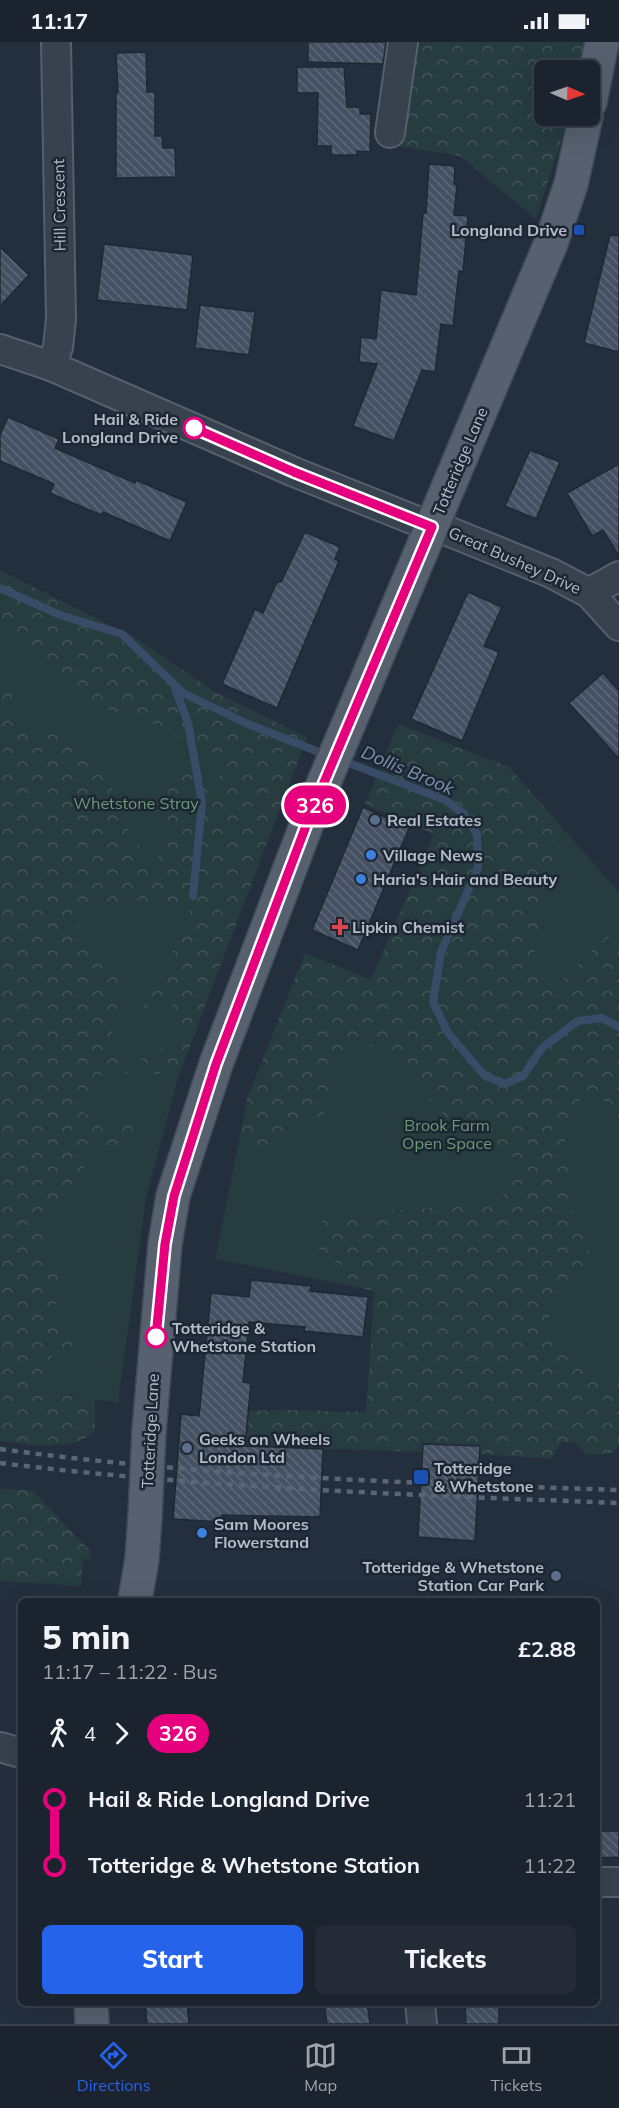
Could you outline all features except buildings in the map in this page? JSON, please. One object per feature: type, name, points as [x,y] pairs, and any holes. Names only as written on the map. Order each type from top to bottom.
[{"type":"main road","points":[[598,60],[602,42]]},
{"type":"main road","name":"Totteridge Lane","points":[[135,1598],[142,1559],[149,1431],[165,1244],[174,1196],[216,1064],[309,818],[550,243],[571,184],[584,126]]},
{"type":"main road","points":[[91,2006],[92,2024]]},
{"type":"street","name":"Hill Crescent","points":[[51,366],[58,347],[61,319],[56,42]]},
{"type":"street","points":[[390,133],[403,42]]},
{"type":"street","points":[[0,349],[51,366],[294,472],[432,526]]},
{"type":"street","name":"Great Bushey Drive","points":[[432,526],[551,573],[589,593],[619,626]]},
{"type":"street","points":[[589,593],[619,576]]},
{"type":"street","points":[[0,1747],[18,1752]]},
{"type":"street","points":[[600,1882],[619,1882]]},
{"type":"street","points":[[420,2006],[422,2024]]},
{"type":"green space","points":[[413,42],[585,42],[581,60],[534,60],[534,126],[566,126],[536,219],[460,156],[398,146]]},
{"type":"green space","name":"Whetstone Stray","points":[[0,570],[135,638],[218,694],[307,737],[178,1078],[146,1198],[118,1403],[0,1385]]},
{"type":"green space","name":"Whetstone Stray","points":[[0,570],[135,638],[218,694],[307,737],[180,1072],[150,1074],[140,1060],[180,1039],[172,1003],[143,1009],[147,987],[170,971],[176,932],[189,910],[138,900],[88,909],[73,936],[95,942],[98,957],[118,961],[130,983],[118,1002],[109,1046],[125,1051],[127,1073],[96,1076],[84,1114],[138,1121],[120,1150],[85,1145],[77,1156],[87,1174],[75,1201],[50,1207],[41,1255],[61,1262],[53,1327],[73,1335],[72,1351],[52,1354],[44,1392],[95,1399],[95,1431],[74,1443],[50,1446],[0,1441],[0,681],[11,688],[16,732],[63,726],[101,759],[124,823],[140,847],[152,880],[172,776],[187,769],[216,785],[222,770],[185,745],[168,729],[95,705],[63,680],[18,633],[0,632]]},
{"type":"green space","name":"Brook Farm Open Space","points":[[398,724],[509,767],[619,892],[619,1427],[366,1413],[374,1290],[215,1259],[247,1100],[305,953],[371,980],[434,834],[365,804]]},
{"type":"green space","name":"Brook Farm Open Space","points":[[398,724],[509,767],[555,819],[559,860],[546,879],[532,966],[539,984],[554,989],[607,936],[619,950],[619,1118],[614,1109],[595,1095],[580,1099],[570,1113],[564,1128],[573,1209],[580,1232],[591,1255],[590,1271],[585,1282],[555,1287],[550,1310],[550,1329],[559,1351],[588,1369],[619,1381],[619,1445],[612,1453],[587,1455],[575,1442],[561,1442],[551,1459],[483,1454],[214,1445],[217,1412],[280,1410],[366,1412],[375,1291],[351,1286],[344,1266],[324,1255],[320,1250],[318,1239],[320,1222],[350,1213],[449,1207],[501,1198],[513,1182],[516,1161],[509,1151],[463,1133],[389,1060],[368,1045],[346,1046],[332,1072],[326,1111],[300,1129],[263,1146],[253,1149],[240,1141],[247,1099],[305,953],[371,980],[434,834],[365,804]]},
{"type":"green space","points":[[0,1488],[33,1491],[90,1551],[91,1559],[83,1559],[81,1586],[0,1581]]},
{"type":"waterway","name":"Dollis Brook","points":[[0,588],[60,615],[122,634],[183,693],[248,724],[329,756]]},
{"type":"waterway","points":[[175,688],[188,723],[202,803],[193,896]]},
{"type":"waterway","name":"Dollis Brook","points":[[341,760],[445,800],[464,814],[477,834],[478,868],[441,952],[433,1002],[448,1033],[485,1076],[505,1084],[523,1076],[542,1048],[578,1021],[602,1018],[619,1027]]},
{"type":"railway","points":[[0,1449],[77,1459],[232,1472],[619,1490]]},
{"type":"railway","points":[[0,1463],[232,1485],[619,1503]]},
{"type":"bus line","name":"326","points":[[156,1337],[165,1244],[174,1196],[193,1131],[309,818],[432,527],[294,472],[194,428]]},
{"type":"place","name":"Longland Drive","points":[[579,230]]},
{"type":"place","name":"Hail & Ride Longland Drive","points":[[194,428]]},
{"type":"place","name":"Real Estates","points":[[375,820]]},
{"type":"place","name":"Village News","points":[[371,855]]},
{"type":"place","name":"Haria's Hair and Beauty","points":[[361,879]]},
{"type":"place","name":"Lipkin Chemist","points":[[340,927]]},
{"type":"place","name":"Totteridge & Whetstone Station","points":[[156,1337]]},
{"type":"place","name":"Geeks on Wheels London Ltd","points":[[187,1448]]},
{"type":"place","name":"Totteridge & Whetstone","points":[[421,1477]]},
{"type":"place","name":"Sam Moores Flowerstand","points":[[202,1533]]},
{"type":"place","name":"Totteridge & Whetstone Station Car Park","points":[[556,1576]]}]
